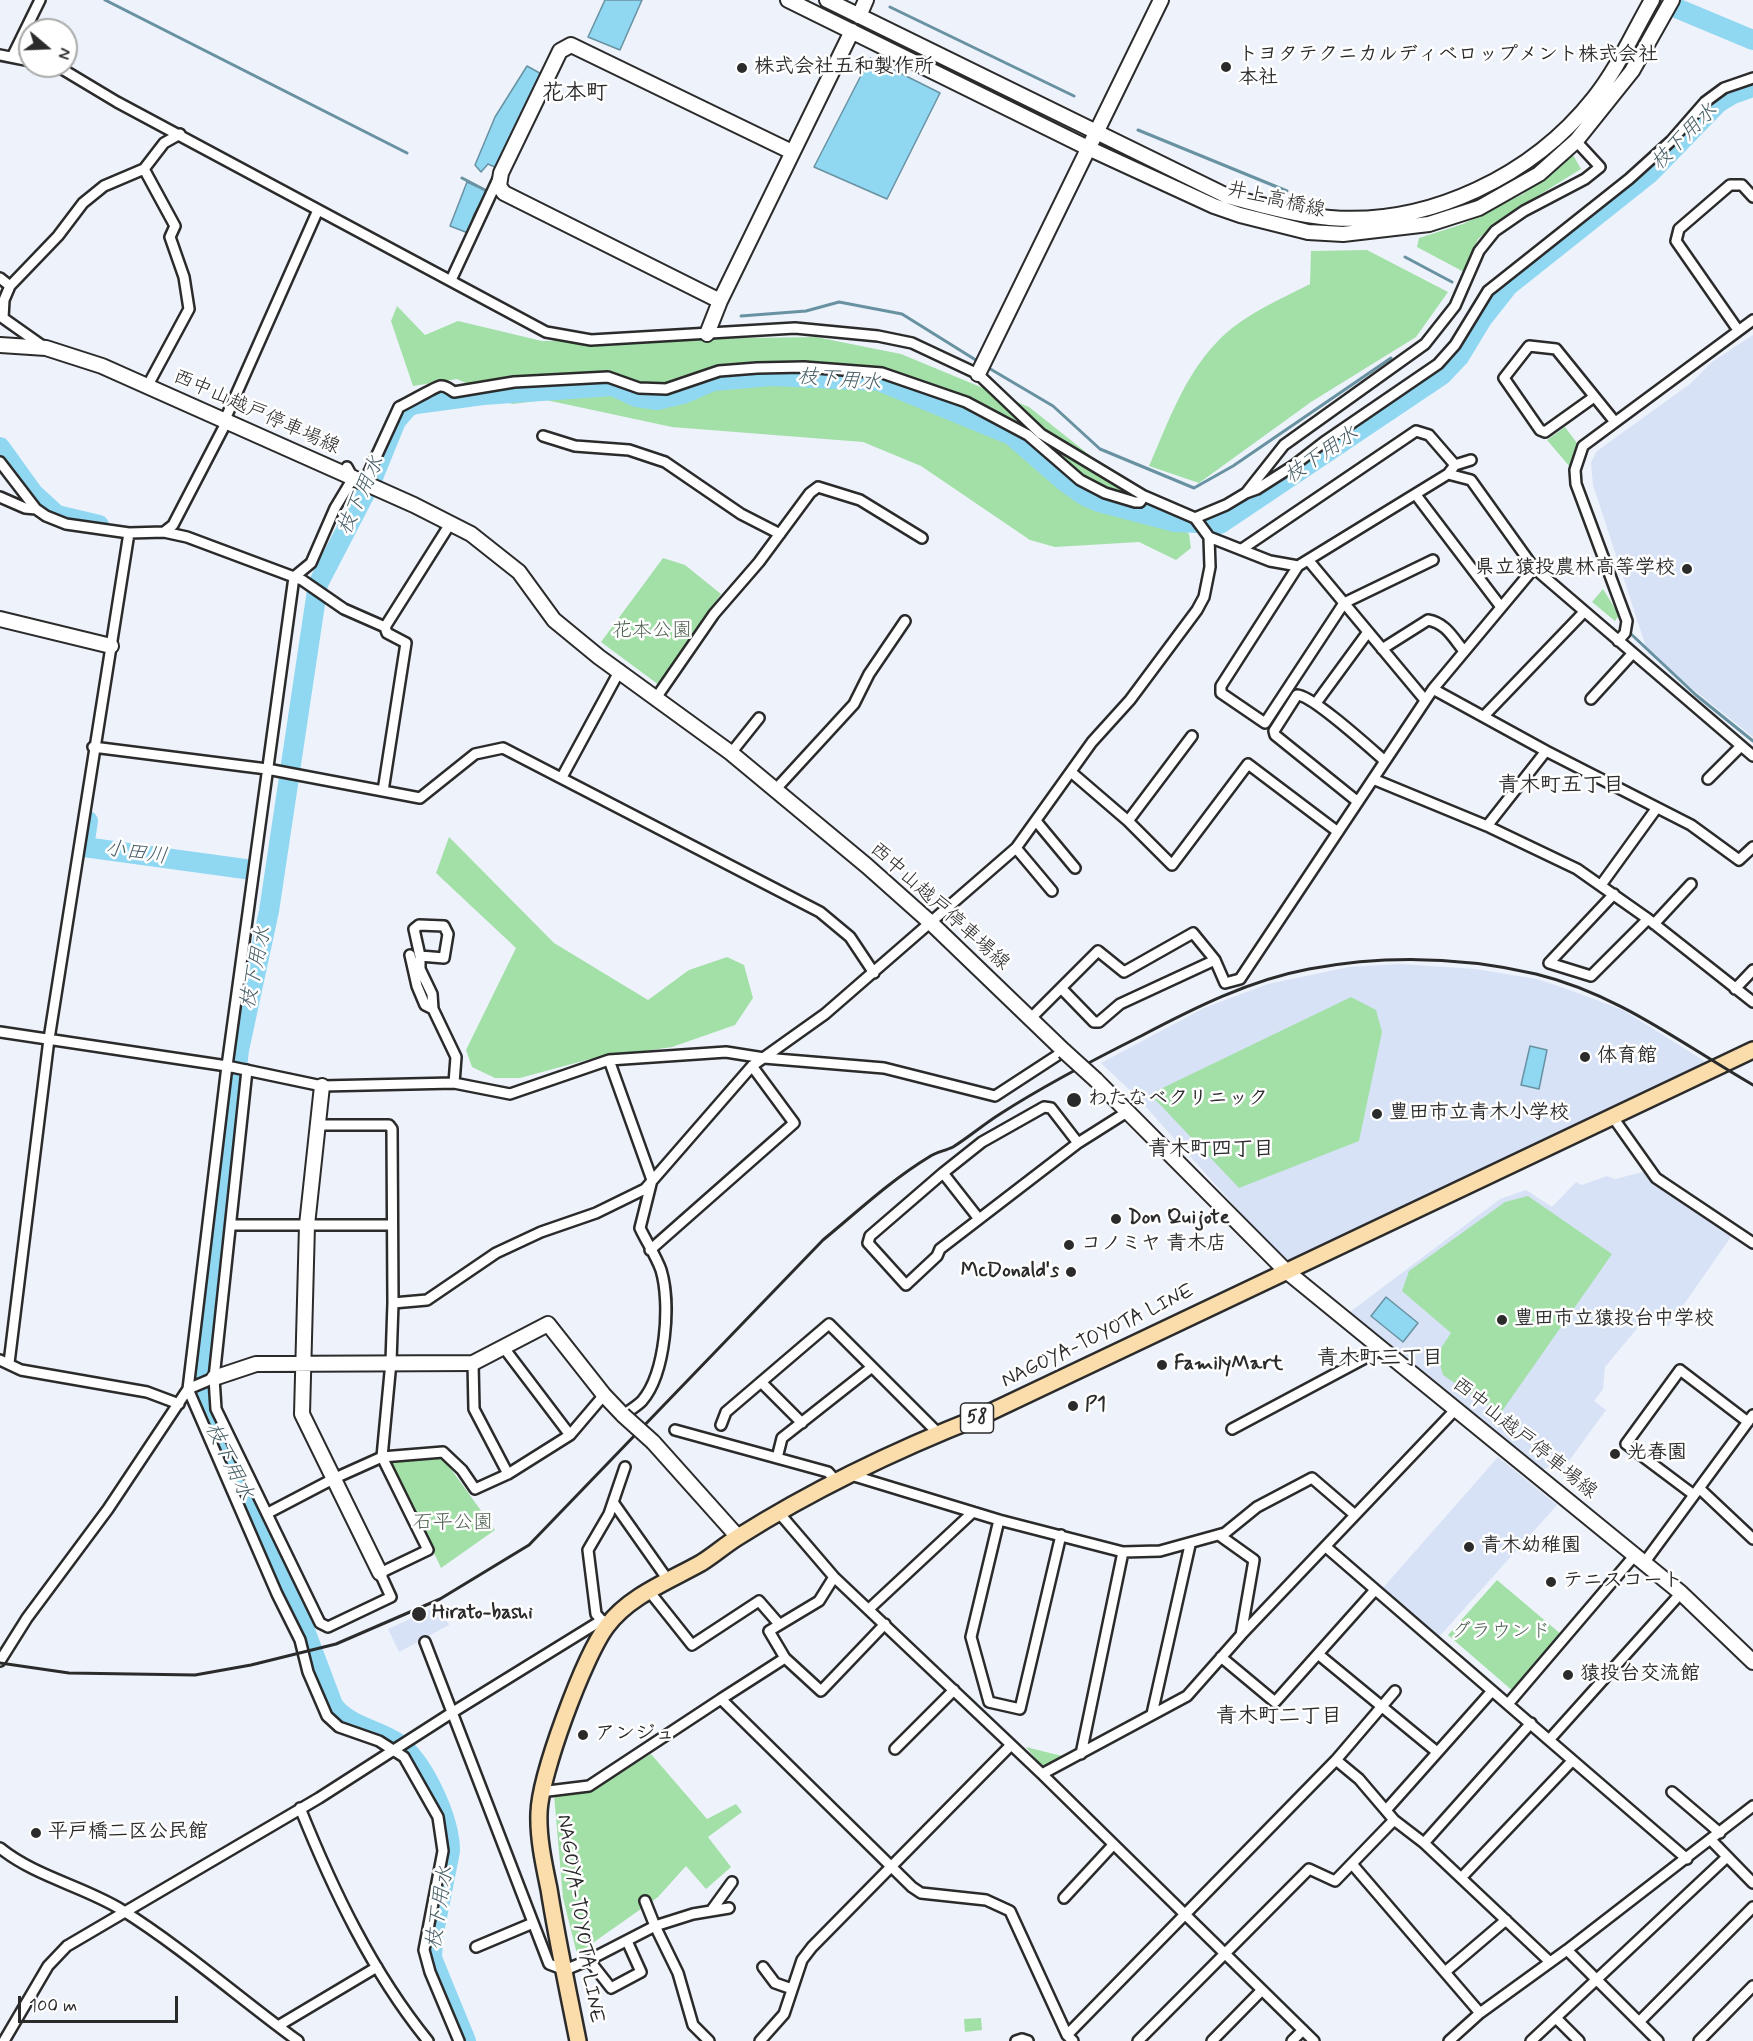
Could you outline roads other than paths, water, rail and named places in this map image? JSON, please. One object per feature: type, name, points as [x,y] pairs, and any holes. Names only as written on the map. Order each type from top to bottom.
[{"type":"main road","name":"NAGOYA-TOYOTA LINE","points":[[578,2041],[541,1844],[540,1792],[570,1707],[605,1623],[649,1591],[702,1562],[738,1537],[836,1481],[1013,1401],[1753,1050]]},
{"type":"street","points":[[12,57],[40,0]]},
{"type":"street","name":"井上高橋線","points":[[788,0],[1177,190],[1240,216],[1308,232],[1343,234],[1429,224],[1479,208],[1539,174],[1576,141],[1632,71],[1672,0]]},
{"type":"street","name":"井上高橋線","points":[[827,0],[1227,196],[1287,212],[1331,218],[1373,217],[1417,210],[1481,189],[1553,143],[1589,104],[1615,70],[1649,4]]},
{"type":"street","points":[[859,16],[866,0]]},
{"type":"street","points":[[978,374],[1097,132],[1158,1]]},
{"type":"street","points":[[707,334],[720,301],[852,31]]},
{"type":"street","points":[[451,280],[560,51],[571,45],[792,152]]},
{"type":"street","points":[[0,55],[18,59]]},
{"type":"street","points":[[77,78],[117,102],[546,332],[591,340],[795,328],[878,336],[912,343],[978,374],[1041,434],[1144,496],[1195,518],[1209,537],[1270,561],[1298,566]]},
{"type":"street","points":[[1195,518],[1257,489],[1438,364],[1455,345],[1488,291],[1629,179],[1671,141],[1705,102],[1724,88],[1753,78]]},
{"type":"street","points":[[46,348],[3,318],[4,300],[10,286],[58,236],[83,203],[104,186],[144,169],[149,159],[164,143],[180,134]]},
{"type":"street","points":[[1246,493],[1284,445],[1425,344],[1455,306],[1479,251],[1495,231],[1524,211],[1585,179],[1600,167],[1576,141]]},
{"type":"street","points":[[144,169],[175,226],[170,237],[184,277],[189,309],[148,385]]},
{"type":"street","points":[[500,177],[499,186],[504,193],[720,301]]},
{"type":"street","points":[[1738,330],[1676,240],[1676,235],[1679,229],[1730,185],[1742,185],[1753,197]]},
{"type":"street","points":[[165,532],[173,525],[227,421],[227,415],[318,210]]},
{"type":"street","points":[[0,278],[10,286]]},
{"type":"street","points":[[1618,641],[1625,633],[1627,621],[1576,484],[1575,470],[1583,446],[1753,320]]},
{"type":"street","name":"西中山越戸停車場線","points":[[0,345],[46,348],[82,359],[148,385],[360,479],[471,534],[496,552],[519,572],[554,620],[599,657],[620,670],[731,753],[931,923],[1096,1080],[1285,1270],[1681,1593],[1753,1662]]},
{"type":"street","points":[[1594,397],[1545,432],[1540,430],[1503,378],[1529,346],[1556,349],[1615,422]]},
{"type":"street","points":[[459,2041],[430,1972],[424,1950],[443,1851],[442,1834],[432,1802],[404,1757],[395,1749],[366,1735],[339,1727],[327,1716],[308,1672],[300,1640],[277,1594],[191,1388],[267,769],[294,577],[311,563],[335,507],[360,479],[399,407],[422,397],[437,386],[444,385],[454,392],[514,382],[608,377],[639,388],[666,389],[719,371],[804,367],[882,373],[966,402],[1028,435],[1088,484],[1105,493],[1135,502],[1140,502],[1144,496]]},
{"type":"street","points":[[1242,549],[1416,431],[1429,435],[1455,465]]},
{"type":"street","points":[[543,436],[575,446],[629,450],[665,462],[741,514],[780,534]]},
{"type":"street","points":[[1433,560],[1344,603],[1265,723],[1221,693],[1221,686],[1298,566],[1416,495],[1448,474],[1455,465],[1471,460]]},
{"type":"street","points":[[0,462],[36,509]]},
{"type":"street","points":[[1448,474],[1471,480],[1534,567],[1632,654],[1753,756]]},
{"type":"street","points":[[656,698],[714,614],[780,534],[810,493],[818,487],[860,500],[922,538]]},
{"type":"street","points":[[1416,495],[1501,607]]},
{"type":"street","points":[[0,497],[25,508],[36,509],[66,524],[129,533],[165,532],[228,551],[310,584],[345,609],[385,627],[387,633],[406,644],[383,791]]},
{"type":"street","points":[[385,627],[450,524]]},
{"type":"street","points":[[129,533],[93,747],[49,1039],[5,1361],[21,1370],[147,1392],[179,1404]]},
{"type":"street","points":[[393,1303],[427,1300],[496,1253],[541,1232],[596,1213],[645,1189],[752,1066],[825,1014],[1016,848],[1092,742],[1153,670],[1204,597],[1210,567],[1209,537]]},
{"type":"street","points":[[1309,561],[1425,700]]},
{"type":"street","points":[[1030,1019],[1098,951],[1124,972],[1193,933],[1215,960],[1225,983],[1240,979],[1432,689],[1534,567]]},
{"type":"street","points":[[1484,716],[1584,612]]},
{"type":"street","points":[[0,619],[111,646]]},
{"type":"street","points":[[1382,649],[1428,620],[1444,626],[1464,651]]},
{"type":"street","points":[[775,790],[854,704],[869,674],[905,621]]},
{"type":"street","points":[[1316,703],[1368,632]]},
{"type":"street","points":[[1591,699],[1632,654]]},
{"type":"street","points":[[562,777],[620,670]]},
{"type":"street","points":[[1432,689],[1545,752],[1691,825],[1739,860],[1753,847]]},
{"type":"street","points":[[1358,802],[1275,735],[1274,731],[1297,695],[1302,695],[1316,703],[1385,761]]},
{"type":"street","points":[[731,753],[759,718]]},
{"type":"street","points":[[1128,821],[1192,736]]},
{"type":"street","points":[[1708,779],[1741,746]]},
{"type":"street","points":[[93,747],[267,769],[420,798],[474,754],[503,748],[820,912],[850,937],[874,973]]},
{"type":"street","points":[[1486,826],[1545,752]]},
{"type":"street","points":[[1071,772],[1128,821],[1172,865],[1248,764],[1338,832]]},
{"type":"street","points":[[1373,779],[1486,826],[1577,869],[1614,894],[1753,1002]]},
{"type":"street","points":[[1601,885],[1656,809]]},
{"type":"street","points":[[1036,821],[1075,868]]},
{"type":"street","points":[[1016,848],[1052,891]]},
{"type":"street","points":[[1614,894],[1549,963],[1591,976],[1691,884]]},
{"type":"street","points":[[415,956],[444,958],[448,934],[444,926],[419,925],[414,929],[415,956],[432,994],[434,1009],[456,1057],[454,1083]]},
{"type":"street","points":[[1061,988],[1094,1022],[1099,1022],[1120,1004],[1215,960]]},
{"type":"street","points":[[1736,989],[1753,970]]},
{"type":"street","points":[[0,1032],[230,1066],[322,1086],[454,1083],[510,1094],[609,1060],[726,1052],[764,1058],[884,1068],[995,1096],[1064,1051]]},
{"type":"street","points":[[609,1060],[652,1180],[640,1228],[660,1268],[665,1301],[662,1356],[642,1401],[624,1415]]},
{"type":"street","points":[[650,1250],[794,1123],[752,1066]]},
{"type":"street","points":[[247,1070],[214,1378],[219,1415],[322,1625],[328,1627],[391,1598],[302,1413],[307,1225],[322,1086]]},
{"type":"street","points":[[1078,1143],[1051,1108],[1044,1107],[982,1142],[870,1236],[868,1243],[906,1285],[937,1256],[940,1249],[1078,1143],[1127,1112]]},
{"type":"street","points":[[1612,1116],[1656,1178],[1753,1243]]},
{"type":"street","points":[[317,1125],[391,1126],[393,1303],[391,1362],[382,1457],[428,1550],[380,1573]]},
{"type":"street","points":[[943,1173],[979,1219]]},
{"type":"street","points":[[231,1225],[392,1225]]},
{"type":"street","points":[[0,1661],[27,1618],[108,1509],[191,1388],[256,1364],[473,1363],[548,1324],[552,1326],[604,1395],[653,1442],[738,1537]]},
{"type":"street","points":[[722,1425],[726,1412],[829,1324],[938,1433]]},
{"type":"street","points":[[504,1348],[570,1436]]},
{"type":"street","points":[[1232,1429],[1382,1349]]},
{"type":"street","points":[[473,1363],[474,1409],[508,1474]]},
{"type":"street","points":[[777,1458],[782,1438],[872,1368]]},
{"type":"street","points":[[1508,1704],[1640,1559],[1697,1492],[1750,1419],[1680,1370],[1626,1444],[1697,1492],[1753,1539]]},
{"type":"street","points":[[761,1382],[802,1423]]},
{"type":"street","points":[[268,1513],[333,1479],[382,1457],[443,1452],[462,1470],[475,1489],[508,1474],[570,1436],[604,1395]]},
{"type":"street","points":[[1042,1774],[1186,1696],[1456,1409]]},
{"type":"street","points":[[675,1430],[828,1472],[836,1481]]},
{"type":"street","points":[[4,2041],[57,1954],[124,1911],[300,1808],[453,1712],[605,1623],[596,1614],[588,1550],[609,1514],[625,1467]]},
{"type":"street","points":[[851,1475],[999,1520],[1123,1552],[1160,1551],[1190,1545],[1225,1533],[1257,1507],[1312,1478],[1354,1515]]},
{"type":"street","points":[[613,1502],[668,1580]]},
{"type":"street","points":[[869,1609],[973,1512]]},
{"type":"street","points":[[780,1514],[834,1577],[1011,1744],[1314,2041]]},
{"type":"street","points":[[990,1702],[971,1636],[999,1520]]},
{"type":"street","points":[[976,1712],[990,1702],[1020,1709],[1061,1535]]},
{"type":"street","points":[[1219,1535],[1254,1560],[1241,1635]]},
{"type":"street","points":[[1152,1714],[1190,1545]]},
{"type":"street","points":[[1326,1547],[1687,1859]]},
{"type":"street","points":[[1081,1754],[1123,1552]]},
{"type":"street","points":[[834,1577],[819,1601],[769,1631],[785,1658],[821,1691],[885,1624]]},
{"type":"street","points":[[1221,1657],[1275,1702],[1375,1590]]},
{"type":"street","points":[[649,1591],[692,1645],[759,1601],[778,1624]]},
{"type":"street","points":[[1549,1740],[1681,1593]]},
{"type":"street","points":[[425,1642],[549,1964],[565,1970],[590,1960],[655,1926],[729,1908]]},
{"type":"street","points":[[1318,1654],[1437,1752]]},
{"type":"street","points":[[540,1792],[589,1786],[785,1658]]},
{"type":"street","points":[[895,1749],[954,1690]]},
{"type":"street","points":[[720,1699],[820,1793],[826,1804],[921,1893],[987,1900],[1010,1911],[1070,2038],[1336,1760],[1395,1691]]},
{"type":"street","points":[[1387,1809],[1492,1691]]},
{"type":"street","points":[[1424,1844],[1531,1724]]},
{"type":"street","points":[[760,2041],[784,2014],[802,1960],[1011,1744]]},
{"type":"street","points":[[1336,1760],[1359,1779],[1374,1799],[1387,1809],[1394,1820],[1424,1844],[1549,1962]]},
{"type":"street","points":[[1461,1878],[1572,1761]]},
{"type":"street","points":[[1672,1792],[1720,1833]]},
{"type":"street","points":[[1449,2041],[1480,2013],[1567,1950],[1753,1806]]},
{"type":"street","points":[[300,1808],[329,1879],[377,1967],[408,2016],[428,2041]]},
{"type":"street","points":[[1138,2041],[1309,1869],[1335,1881],[1394,1820]]},
{"type":"street","points":[[1711,1840],[1753,1883]]},
{"type":"street","points":[[1064,1898],[1113,1845]]},
{"type":"street","points":[[0,1848],[33,1869],[124,1911],[174,1945],[298,2041]]},
{"type":"street","points":[[1531,2041],[1727,1857]]},
{"type":"street","points":[[1352,1864],[1480,2013]]},
{"type":"street","points":[[711,1911],[732,1882]]},
{"type":"street","points":[[645,1901],[678,1973],[693,2025],[709,2041]]},
{"type":"street","points":[[1640,2022],[1753,1907]]},
{"type":"street","points":[[1445,1972],[1506,1920]]},
{"type":"street","points":[[476,1947],[533,1923]]},
{"type":"street","points":[[590,1960],[611,1988],[641,1972],[627,1941]]},
{"type":"street","points":[[1567,1950],[1658,2041]]},
{"type":"street","points":[[278,2026],[377,1967]]},
{"type":"street","points":[[763,1967],[776,1983],[792,1989]]},
{"type":"street","points":[[1699,2041],[1753,1987]]},
{"type":"street","points":[[1212,2041],[1262,1990]]},
{"type":"street","points":[[1556,2018],[1580,2041]]},
{"type":"street","points":[[1292,2041],[1303,2030]]},
{"type":"street","points":[[1016,2041],[1022,2038],[1029,2041]]},
{"type":"water","points":[[605,0],[642,0],[620,50],[588,37]]},
{"type":"water","points":[[870,58],[940,93],[887,199],[814,167]]},
{"type":"water","points":[[527,66],[545,76],[499,169],[488,164],[481,172],[475,165],[495,117]]},
{"type":"water","points":[[467,182],[487,191],[474,214],[468,233],[450,226]]},
{"type":"water","points":[[1530,1046],[1547,1050],[1539,1089],[1521,1085]]},
{"type":"water","points":[[1386,1297],[1418,1323],[1403,1342],[1371,1316]]},
{"type":"waterway","points":[[105,0],[407,153]]},
{"type":"waterway","points":[[1657,0],[1753,40]]},
{"type":"waterway","points":[[890,7],[1074,96]]},
{"type":"waterway","name":"枝下用水","points":[[466,2041],[432,1958],[433,1937],[450,1851],[449,1838],[440,1807],[425,1776],[406,1750],[388,1737],[346,1717],[333,1705],[288,1585],[206,1417],[200,1378],[239,1050],[269,911],[318,584],[372,480],[396,421],[408,407],[416,404],[483,395],[613,386],[636,397],[657,400],[683,394],[713,381],[772,376],[879,381],[1011,435],[1064,481],[1085,496],[1099,502],[1175,522],[1220,524],[1442,375],[1459,357],[1482,319],[1508,286],[1649,174],[1718,103],[1733,94],[1753,87]]},
{"type":"waterway","points":[[1138,130],[1287,191]]},
{"type":"waterway","points":[[462,178],[485,190]]},
{"type":"waterway","points":[[1405,257],[1452,282]]},
{"type":"waterway","points":[[741,316],[806,311],[839,302],[902,314],[979,362]]},
{"type":"waterway","points":[[987,367],[1053,406],[1100,449],[1194,488],[1233,466],[1391,358]]},
{"type":"waterway","name":"小田川","points":[[0,447],[33,493],[57,515],[99,525]]},
{"type":"waterway","points":[[1631,634],[1696,695],[1753,741]]},
{"type":"waterway","name":"小田川","points":[[88,821],[84,847],[245,869]]},
{"type":"railway","points":[[0,1663],[69,1673],[195,1675],[251,1665],[336,1644],[440,1599],[529,1545],[823,1240],[901,1176],[932,1155],[953,1147],[1000,1114],[1069,1073],[1202,1005],[1265,980],[1337,964],[1394,960],[1451,961],[1536,974],[1595,994],[1622,1007],[1753,1085]]},
{"type":"place","name":"トヨタテクニカルディベロップメント株式会社 本社","points":[[1226,67]]},
{"type":"place","name":"株式会社五和製作所","points":[[742,68]]},
{"type":"place","name":"県立猿投農林高等学校","points":[[1687,569]]},
{"type":"place","name":"体育館","points":[[1585,1057]]},
{"type":"place","name":"わたなべクリニック","points":[[1074,1100]]},
{"type":"place","name":"豊田市立青木小学校","points":[[1377,1114]]},
{"type":"place","name":"Don Quijote","points":[[1116,1219]]},
{"type":"place","name":"コノミヤ 青木店","points":[[1069,1245]]},
{"type":"place","name":"McDonald's","points":[[1071,1272]]},
{"type":"place","name":"豊田市立猿投台中学校","points":[[1502,1320]]},
{"type":"place","name":"FamilyMart","points":[[1162,1365]]},
{"type":"place","name":"P1","points":[[1073,1406]]},
{"type":"place","name":"光春園","points":[[1615,1454]]},
{"type":"place","name":"青木幼稚園","points":[[1469,1547]]},
{"type":"place","name":"テニスコート","points":[[1551,1582]]},
{"type":"place","name":"Hirato-bashi","points":[[419,1614]]},
{"type":"place","name":"猿投台交流館","points":[[1568,1675]]},
{"type":"place","name":"アンジュ","points":[[583,1735]]},
{"type":"place","name":"平戸橋二区公民館","points":[[36,1833]]},
{"type":"district","name":"花本町","points":[[575,94]]},
{"type":"district","name":"青木町五丁目","points":[[1561,787]]},
{"type":"district","name":"青木町四丁目","points":[[1211,1151]]},
{"type":"district","name":"青木町三丁目","points":[[1380,1360]]},
{"type":"district","name":"青木町二丁目","points":[[1279,1718]]},
{"type":"park label","name":"花本公園","points":[[652,632]]},
{"type":"park label","name":"石平公園","points":[[453,1524]]},
{"type":"park label","name":"グラウンド","points":[[1501,1633]]}]
